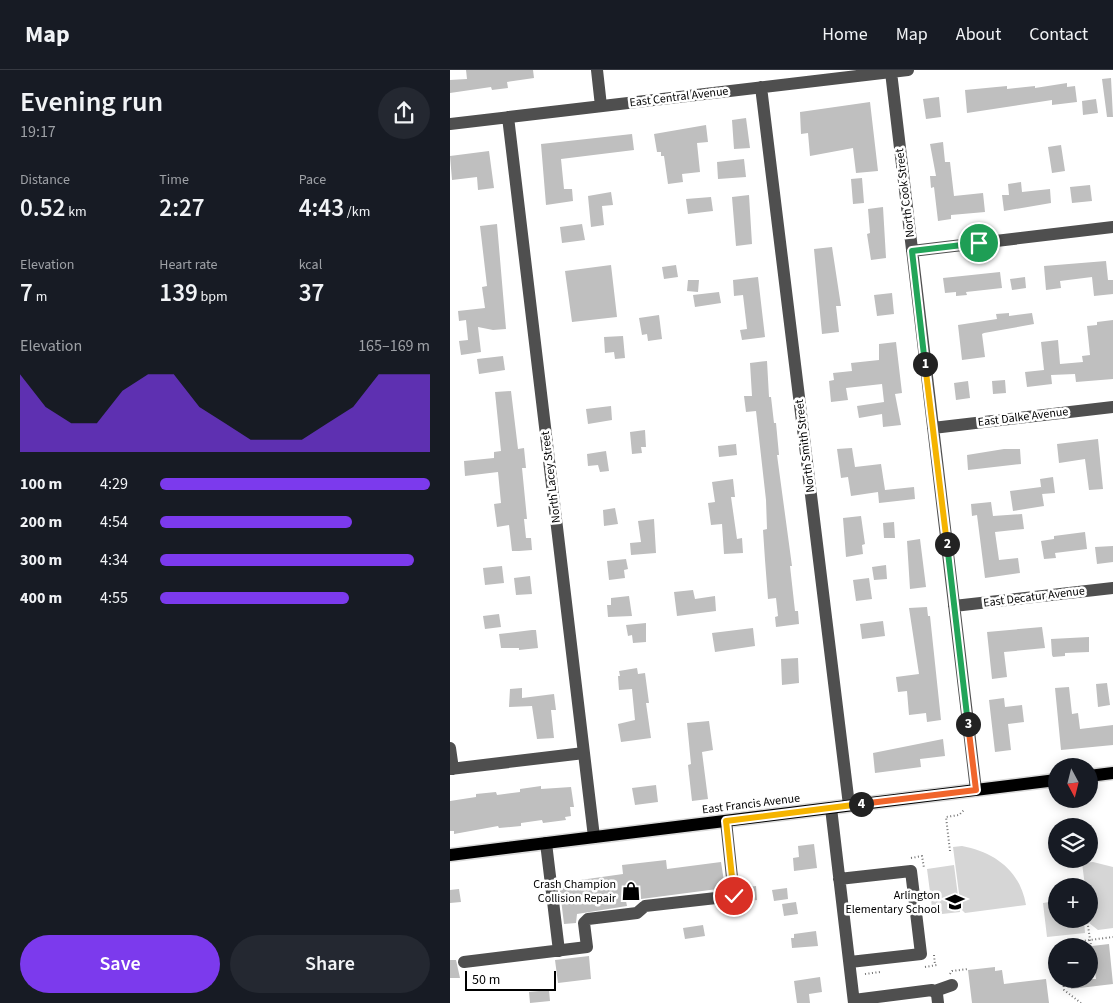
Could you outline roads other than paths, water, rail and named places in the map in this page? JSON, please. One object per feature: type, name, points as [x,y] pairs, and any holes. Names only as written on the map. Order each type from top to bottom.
[{"type":"main road","points":[[1098,775],[1113,773]]},
{"type":"main road","name":"East Francis Avenue","points":[[450,855],[1048,781]]},
{"type":"street","points":[[597,70],[601,106]]},
{"type":"street","name":"East Central Avenue","points":[[450,124],[908,70]]},
{"type":"street","name":"North Cook Street","points":[[891,72],[976,790]]},
{"type":"street","name":"North Smith Street","points":[[760,87],[849,806]]},
{"type":"street","name":"North Lacey Street","points":[[508,117],[594,837]]},
{"type":"street","points":[[912,251],[1113,227]]},
{"type":"street","name":"East Dalke Avenue","points":[[933,428],[1113,407]]},
{"type":"street","name":"East Decatur Avenue","points":[[954,606],[1113,588]]},
{"type":"street","points":[[450,748],[451,769],[584,753]]},
{"type":"street","points":[[831,808],[854,1002],[936,997],[952,985]]},
{"type":"street","points":[[464,962],[587,947],[584,923],[588,919],[637,913],[645,906],[734,896],[726,821]]},
{"type":"street","points":[[546,843],[560,951]]},
{"type":"street","points":[[839,879],[912,871],[921,954],[850,962]]},
{"type":"place","name":"Crash Champion Collision Repair","points":[[631,891]]},
{"type":"place","name":"Arlington Elementary School","points":[[955,902]]}]
